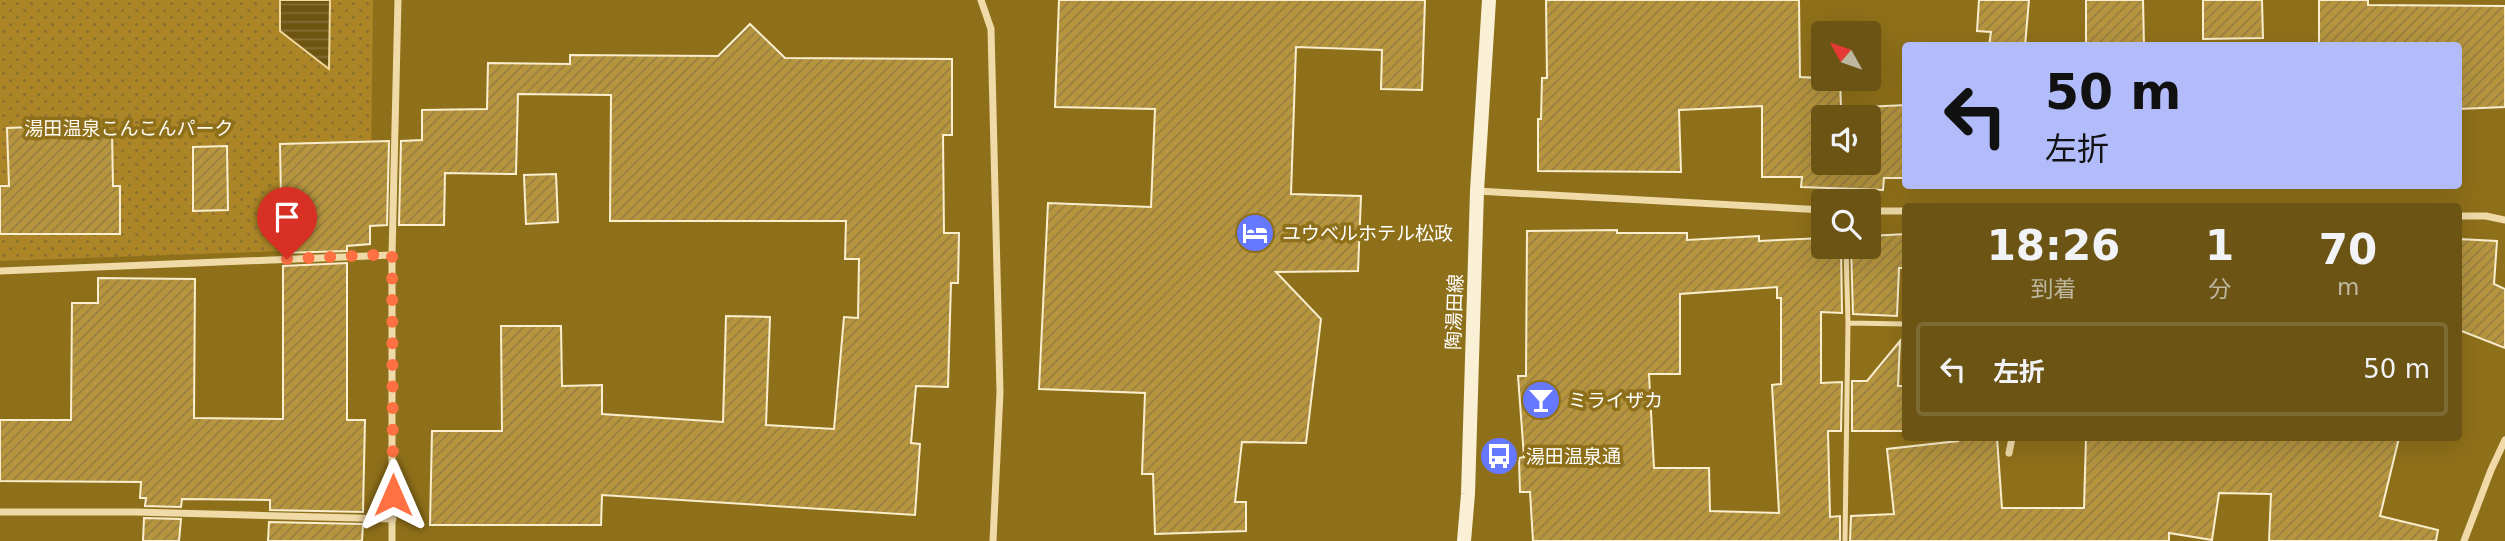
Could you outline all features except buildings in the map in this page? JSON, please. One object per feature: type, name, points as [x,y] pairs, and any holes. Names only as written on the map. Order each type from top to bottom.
[{"type":"main road","name":"陶湯田線","points":[[1464,541],[1468,494],[1477,191],[1489,0]]},
{"type":"street","points":[[392,541],[392,254],[398,0]]},
{"type":"street","points":[[981,0],[991,29],[1000,392],[993,541]]},
{"type":"street","points":[[1477,191],[1811,208]]},
{"type":"street","points":[[1881,211],[1902,211]]},
{"type":"street","points":[[2462,216],[2486,216],[2505,220]]},
{"type":"street","points":[[0,271],[392,254]]},
{"type":"street","points":[[2465,541],[2505,440]]},
{"type":"street","points":[[2009,453],[2011,441]]},
{"type":"street","points":[[0,512],[136,512],[393,519]]},
{"type":"lane","points":[[1845,541],[1846,259]]},
{"type":"lane","points":[[1848,323],[1902,324]]},
{"type":"green space","name":"湯田温泉こんこんパーク","points":[[0,0],[373,0],[370,244],[282,251],[0,261]]},
{"type":"shaded area","points":[[280,0],[330,0],[329,69],[280,31]]},
{"type":"place","name":"ユウベルホテル松政","points":[[1255,233]]},
{"type":"place","name":"ミライザカ","points":[[1541,400]]},
{"type":"place","name":"湯田温泉通","points":[[1499,456]]},
{"type":"route","points":[[287,259],[392,254],[393,495]]}]
